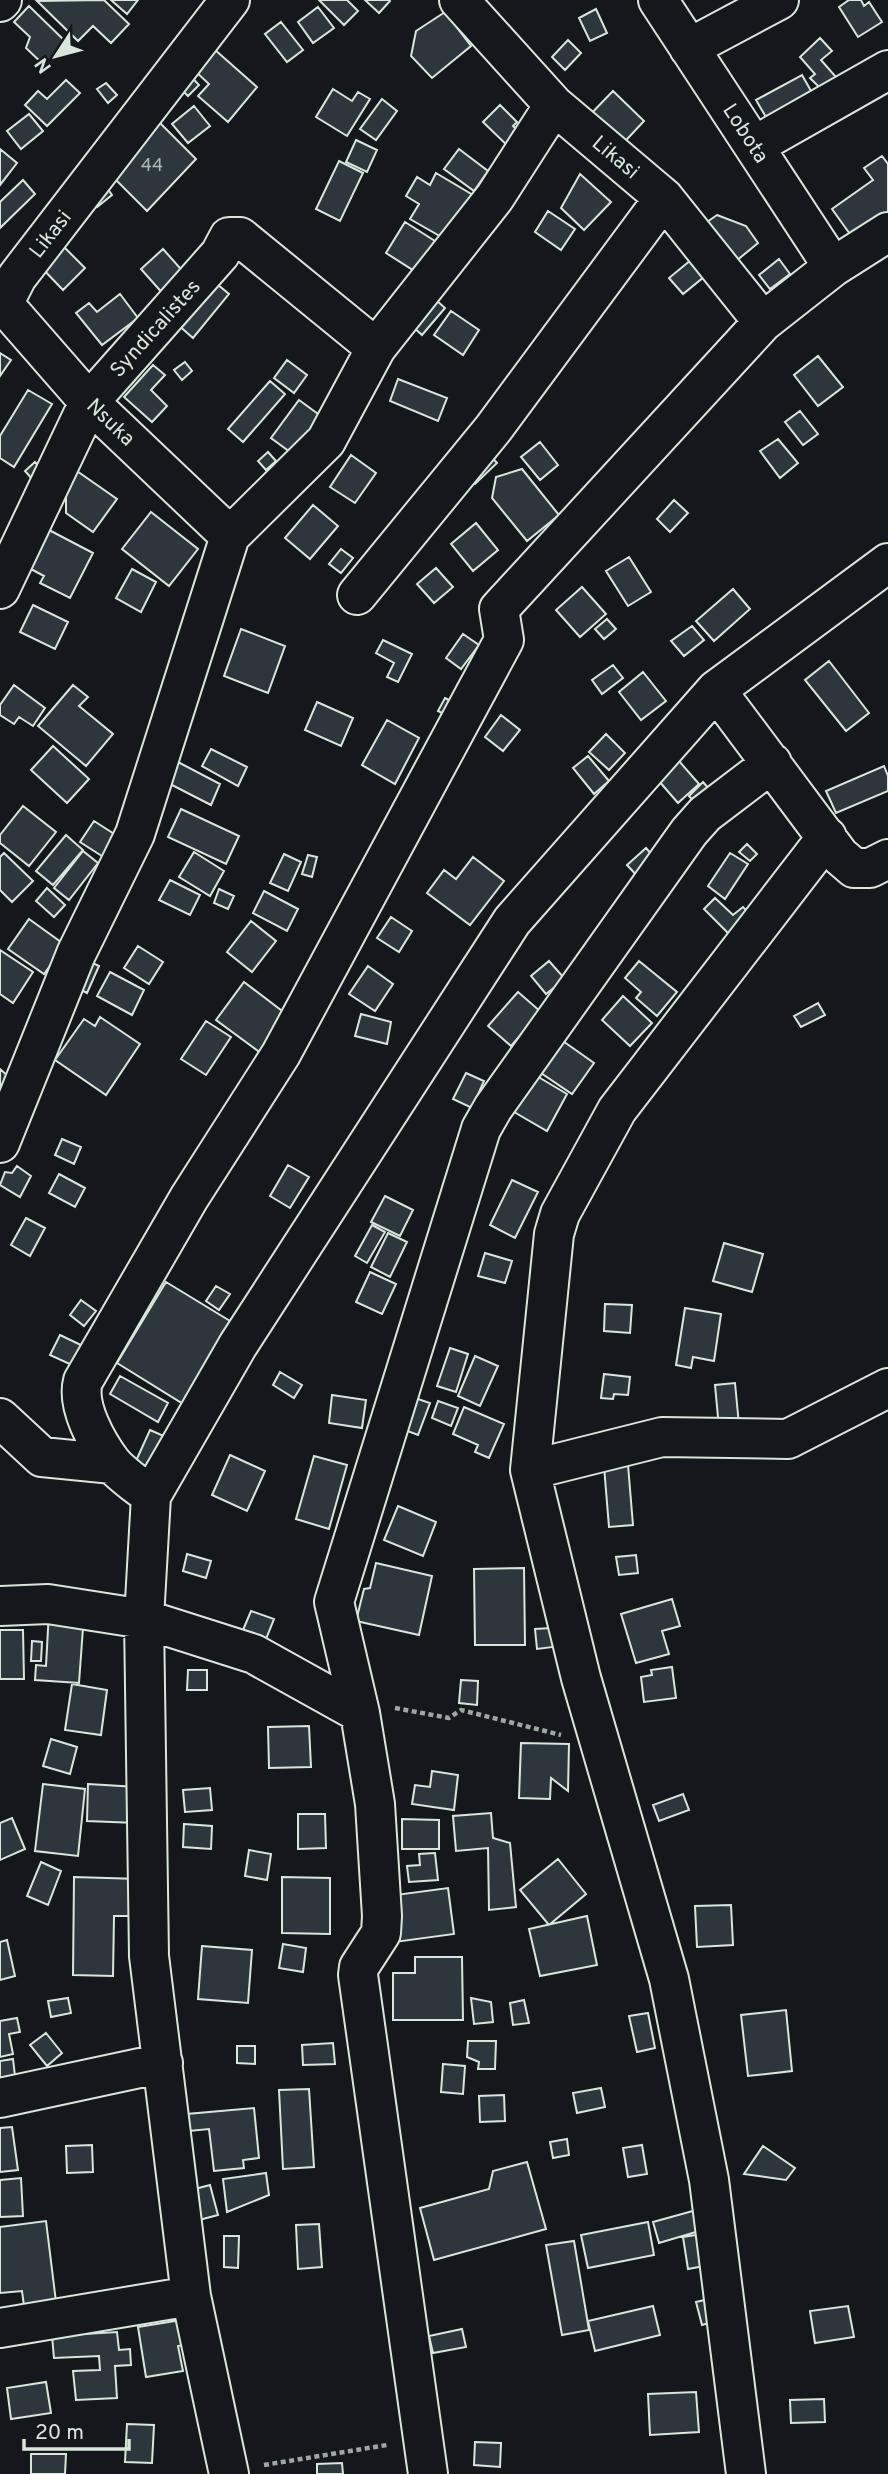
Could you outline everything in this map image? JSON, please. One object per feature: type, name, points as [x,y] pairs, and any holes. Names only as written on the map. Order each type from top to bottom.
[{"type":"lane","name":"Likasi","points":[[1,305],[17,277],[230,0]]},
{"type":"lane","name":"Likasi","points":[[459,0],[554,105],[664,198],[764,322]]},
{"type":"lane","name":"Lobota","points":[[658,0],[833,267]]},
{"type":"lane","points":[[689,48],[779,0]]},
{"type":"lane","points":[[754,146],[888,69]]},
{"type":"lane","points":[[0,1143],[14,1069],[76,954],[135,834],[230,536],[326,441],[376,348],[495,197],[554,105]]},
{"type":"lane","points":[[357,595],[493,429],[664,198]]},
{"type":"lane","points":[[151,1496],[113,1464],[82,1408],[79,1394],[83,1381],[189,1198],[281,1054],[505,640],[499,609],[764,322],[833,267],[888,232]]},
{"type":"lane","name":"Syndicalistes","points":[[0,589],[89,402],[220,254],[229,237],[240,237],[376,348]]},
{"type":"lane","name":"Nsuka","points":[[1,305],[89,402],[230,536]]},
{"type":"lane","points":[[229,2472],[191,2296],[149,1956],[144,1619],[151,1496],[238,1345],[497,942],[716,690],[888,563]]},
{"type":"lane","points":[[716,690],[840,856],[854,868],[870,868],[888,859]]},
{"type":"lane","points":[[425,2457],[358,1975],[381,1933],[383,1916],[375,1804],[358,1706],[334,1602],[481,1129],[493,1108],[690,832],[705,814],[772,763]]},
{"type":"lane","points":[[746,2474],[709,2180],[669,1979],[599,1739],[530,1470],[554,1234],[560,1214],[617,1110],[827,837]]},
{"type":"lane","points":[[530,1470],[662,1437],[788,1438],[888,1388]]},
{"type":"lane","points":[[0,1418],[42,1457],[113,1464]]},
{"type":"lane","points":[[0,1606],[48,1604],[144,1619],[254,1654],[358,1706]]},
{"type":"lane","points":[[0,2098],[163,2063]]},
{"type":"lane","points":[[0,2328],[191,2296]]},
{"type":"path","points":[[358,1706],[449,1718],[461,1710],[556,1735],[599,1739]]},
{"type":"path","points":[[229,2472],[425,2457]]},
{"type":"building","points":[[104,0],[129,24],[111,43],[93,26],[78,41],[37,1]]},
{"type":"building","points":[[111,0],[138,0],[127,14]]},
{"type":"building","points":[[319,0],[347,0],[358,11],[344,25]]},
{"type":"building","points":[[365,0],[389,0],[390,1],[379,13]]},
{"type":"building","points":[[849,0],[861,0],[864,6],[869,2],[882,22],[858,37],[839,7]]},
{"type":"building","points":[[29,6],[67,43],[45,66],[26,48],[30,37],[14,22]]},
{"type":"building","points":[[318,7],[334,28],[313,43],[298,22]]},
{"type":"building","points":[[596,9],[607,33],[590,41],[579,18]]},
{"type":"building","points":[[445,12],[471,46],[432,78],[411,56],[416,31]]},
{"type":"building","points":[[281,22],[303,50],[287,62],[265,34]]},
{"type":"building","points":[[820,38],[832,51],[821,60],[836,77],[821,89],[810,78],[815,74],[800,57]]},
{"type":"building","points":[[568,40],[581,53],[565,70],[552,57]]},
{"type":"building","points":[[214,49],[257,87],[228,122],[198,96],[209,84],[195,71]]},
{"type":"building","points":[[183,68],[199,85],[188,96],[171,79]]},
{"type":"building","points":[[802,75],[815,98],[770,124],[756,100]]},
{"type":"building","points":[[66,80],[80,93],[47,126],[25,105],[38,91],[47,99]]},
{"type":"building","points":[[106,83],[117,95],[108,103],[97,89]]},
{"type":"building","points":[[333,89],[352,101],[358,92],[370,99],[347,136],[316,117]]},
{"type":"building","points":[[613,91],[644,121],[616,151],[584,121]]},
{"type":"building","points":[[382,99],[397,111],[376,140],[360,129]]},
{"type":"building","points":[[500,105],[517,122],[513,126],[523,136],[511,149],[483,122]]},
{"type":"building","points":[[194,106],[210,126],[188,143],[172,124]]},
{"type":"building","points":[[29,114],[43,131],[21,149],[7,131]]},
{"type":"building","points":[[154,117],[196,159],[147,211],[108,172]]},
{"type":"building","points":[[356,140],[377,150],[367,172],[346,162]]},
{"type":"building","points":[[0,149],[17,163],[0,185]]},
{"type":"building","points":[[459,149],[488,171],[474,191],[444,169]]},
{"type":"building","points":[[882,156],[888,164],[888,229],[860,248],[832,209],[873,180],[864,168]]},
{"type":"building","points":[[339,161],[363,173],[340,221],[316,209]]},
{"type":"building","points":[[436,173],[483,201],[445,239],[410,219],[419,204],[406,196],[417,177],[430,185]]},
{"type":"building","points":[[580,174],[611,202],[584,230],[561,208]]},
{"type":"building","points":[[23,180],[35,194],[0,228],[0,202]]},
{"type":"building","points":[[102,181],[112,195],[97,207],[86,193]]},
{"type":"building","points":[[548,211],[575,229],[561,250],[535,232]]},
{"type":"building","points":[[717,215],[746,226],[758,243],[730,266],[700,227]]},
{"type":"building","points":[[405,222],[435,241],[416,272],[386,253]]},
{"type":"building","points":[[59,242],[85,268],[63,290],[38,264]]},
{"type":"building","points":[[163,249],[187,276],[165,296],[141,269]]},
{"type":"building","points":[[697,255],[710,272],[683,294],[669,278]]},
{"type":"building","points":[[779,259],[790,274],[770,289],[759,275]]},
{"type":"building","points":[[212,280],[229,294],[193,338],[177,324]]},
{"type":"building","points":[[426,291],[445,308],[422,335],[403,318]]},
{"type":"building","points":[[120,294],[138,318],[102,345],[76,313],[89,303],[97,312]]},
{"type":"building","points":[[451,311],[479,330],[463,355],[434,335]]},
{"type":"building","points":[[0,353],[11,360],[0,376]]},
{"type":"building","points":[[818,356],[843,387],[818,406],[794,375]]},
{"type":"building","points":[[287,360],[307,375],[294,393],[274,378]]},
{"type":"building","points":[[185,362],[192,371],[182,380],[174,370]]},
{"type":"building","points":[[153,365],[165,375],[151,390],[167,406],[152,422],[124,397]]},
{"type":"building","points":[[398,379],[447,398],[438,421],[390,401]]},
{"type":"building","points":[[270,381],[285,394],[243,442],[228,429]]},
{"type":"building","points":[[28,390],[52,404],[14,467],[0,458],[0,436]]},
{"type":"building","points":[[299,400],[329,422],[301,460],[271,438]]},
{"type":"building","points":[[800,411],[818,434],[803,445],[785,422]]},
{"type":"building","points":[[778,439],[798,463],[780,478],[760,451]]},
{"type":"building","points":[[540,442],[558,465],[540,480],[521,457]]},
{"type":"building","points":[[268,452],[276,461],[266,470],[258,461]]},
{"type":"building","points":[[489,454],[497,463],[475,484],[466,476]]},
{"type":"building","points":[[351,455],[376,473],[355,503],[330,487]]},
{"type":"building","points":[[35,462],[44,472],[33,480],[25,471]]},
{"type":"building","points":[[74,469],[117,499],[93,532],[66,513],[66,475]]},
{"type":"building","points":[[522,469],[559,515],[527,541],[492,498],[496,477]]},
{"type":"building","points":[[674,500],[688,513],[670,532],[657,519]]},
{"type":"building","points":[[313,505],[338,526],[310,559],[285,538]]},
{"type":"building","points":[[151,512],[198,549],[169,586],[122,549]]},
{"type":"building","points":[[476,523],[498,550],[473,571],[451,544]]},
{"type":"building","points":[[49,530],[93,553],[70,598],[40,583],[44,576],[29,568]]},
{"type":"building","points":[[341,549],[353,558],[341,573],[329,564]]},
{"type":"building","points":[[629,557],[651,592],[628,606],[606,571]]},
{"type":"building","points":[[436,568],[453,587],[434,603],[417,584]]},
{"type":"building","points":[[132,569],[156,582],[141,612],[116,598]]},
{"type":"building","points":[[582,587],[606,614],[580,637],[556,610]]},
{"type":"building","points":[[733,589],[750,609],[714,641],[696,621]]},
{"type":"building","points":[[33,605],[68,622],[55,649],[20,632]]},
{"type":"building","points":[[607,619],[616,629],[604,639],[595,629]]},
{"type":"building","points":[[692,626],[704,640],[684,656],[671,641]]},
{"type":"building","points":[[241,629],[285,646],[268,693],[224,676]]},
{"type":"building","points":[[463,634],[479,645],[461,669],[446,658]]},
{"type":"building","points":[[383,640],[412,654],[398,682],[387,677],[394,663],[376,653]]},
{"type":"building","points":[[829,661],[869,713],[846,731],[805,680]]},
{"type":"building","points":[[613,665],[623,678],[602,694],[592,680]]},
{"type":"building","points":[[643,672],[666,701],[641,720],[619,692]]},
{"type":"building","points":[[14,685],[45,708],[33,726],[19,717],[14,724],[0,715],[0,705]]},
{"type":"building","points":[[73,685],[88,697],[79,706],[113,734],[86,766],[38,726]]},
{"type":"building","points":[[445,698],[458,705],[452,718],[438,711]]},
{"type":"building","points":[[317,702],[353,718],[341,746],[305,730]]},
{"type":"building","points":[[501,715],[520,730],[503,751],[485,737]]},
{"type":"building","points":[[387,720],[419,738],[395,784],[362,765]]},
{"type":"building","points":[[606,734],[625,753],[609,770],[589,752]]},
{"type":"building","points":[[53,746],[89,779],[67,803],[31,770]]},
{"type":"building","points":[[211,749],[247,767],[238,786],[202,766]]},
{"type":"building","points":[[588,756],[609,781],[594,794],[573,768]]},
{"type":"building","points":[[679,761],[699,784],[678,803],[658,780]]},
{"type":"building","points":[[178,762],[220,784],[211,805],[168,783]]},
{"type":"building","points":[[884,766],[888,776],[888,791],[836,813],[826,791]]},
{"type":"building","points":[[703,782],[716,797],[702,811],[689,796]]},
{"type":"building","points":[[23,806],[56,832],[29,866],[0,843],[0,835]]},
{"type":"building","points":[[181,809],[239,836],[226,864],[168,837]]},
{"type":"building","points":[[94,821],[122,839],[108,860],[80,842]]},
{"type":"building","points":[[66,835],[83,850],[53,885],[36,871]]},
{"type":"building","points":[[747,844],[757,854],[750,861],[739,852]]},
{"type":"building","points":[[646,848],[659,863],[640,879],[627,865]]},
{"type":"building","points":[[83,851],[98,863],[69,900],[54,888]]},
{"type":"building","points":[[194,852],[224,871],[210,896],[179,877]]},
{"type":"building","points":[[4,853],[33,881],[12,902],[0,890],[0,857]]},
{"type":"building","points":[[730,853],[748,864],[725,899],[708,886]]},
{"type":"building","points":[[284,854],[301,862],[288,891],[270,883]]},
{"type":"building","points":[[308,855],[317,857],[312,877],[302,874]]},
{"type":"building","points":[[473,857],[504,881],[470,925],[427,893],[444,870],[456,879]]},
{"type":"building","points":[[170,880],[200,895],[190,915],[159,900]]},
{"type":"building","points":[[47,888],[65,905],[54,917],[36,901]]},
{"type":"building","points":[[219,889],[234,896],[228,909],[214,903]]},
{"type":"building","points":[[264,891],[298,909],[287,931],[253,913]]},
{"type":"building","points":[[715,898],[733,915],[743,907],[753,917],[733,938],[704,909]]},
{"type":"building","points":[[391,917],[412,931],[399,952],[377,938]]},
{"type":"building","points":[[29,919],[65,945],[44,974],[8,949]]},
{"type":"building","points":[[251,921],[276,941],[252,972],[227,952]]},
{"type":"building","points":[[138,946],[163,962],[149,984],[124,968]]},
{"type":"building","points":[[0,950],[33,972],[13,1003],[0,994]]},
{"type":"building","points":[[80,957],[99,966],[87,993],[68,983]]},
{"type":"building","points":[[549,961],[565,979],[546,994],[531,976]]},
{"type":"building","points":[[639,961],[677,992],[657,1016],[636,998],[641,992],[625,978]]},
{"type":"building","points":[[368,966],[393,984],[375,1011],[349,994]]},
{"type":"building","points":[[110,972],[144,990],[132,1015],[97,996]]},
{"type":"building","points":[[244,982],[290,1017],[262,1054],[216,1020]]},
{"type":"building","points":[[518,992],[541,1012],[511,1046],[488,1026]]},
{"type":"building","points":[[623,996],[652,1023],[630,1046],[602,1020]]},
{"type":"building","points":[[818,1003],[825,1015],[801,1027],[794,1016]]},
{"type":"building","points":[[361,1014],[391,1022],[387,1044],[355,1036]]},
{"type":"building","points":[[100,1017],[140,1044],[106,1095],[55,1060],[84,1019],[95,1026]]},
{"type":"building","points":[[206,1021],[231,1037],[206,1075],[181,1059]]},
{"type":"building","points":[[560,1039],[594,1063],[572,1094],[538,1071]]},
{"type":"building","points":[[0,1069],[9,1077],[0,1087]]},
{"type":"building","points":[[466,1073],[484,1081],[472,1108],[453,1099]]},
{"type":"building","points":[[535,1075],[567,1094],[547,1131],[514,1112]]},
{"type":"building","points":[[62,1139],[81,1147],[74,1164],[55,1155]]},
{"type":"building","points":[[288,1165],[309,1177],[290,1208],[270,1196]]},
{"type":"building","points":[[17,1166],[31,1176],[20,1197],[0,1185],[5,1172],[12,1173]]},
{"type":"building","points":[[59,1174],[85,1188],[75,1207],[49,1193]]},
{"type":"building","points":[[512,1180],[538,1192],[515,1238],[490,1225]]},
{"type":"building","points":[[385,1196],[413,1210],[400,1236],[371,1222]]},
{"type":"building","points":[[26,1218],[45,1228],[30,1256],[11,1245]]},
{"type":"building","points":[[372,1225],[385,1232],[367,1263],[355,1256]]},
{"type":"building","points":[[388,1233],[407,1242],[390,1277],[371,1267]]},
{"type":"building","points":[[724,1243],[763,1254],[752,1292],[713,1281]]},
{"type":"building","points":[[485,1253],[512,1261],[505,1283],[478,1276]]},
{"type":"building","points":[[370,1272],[396,1284],[382,1314],[356,1302]]},
{"type":"building","points":[[166,1282],[235,1324],[185,1405],[117,1363]]},
{"type":"building","points":[[216,1286],[230,1294],[219,1310],[206,1301]]},
{"type":"building","points":[[81,1300],[96,1311],[84,1326],[70,1315]]},
{"type":"building","points":[[605,1304],[632,1305],[630,1333],[604,1331]]},
{"type":"building","points":[[685,1308],[721,1314],[714,1361],[693,1357],[691,1368],[676,1365]]},
{"type":"building","points":[[60,1335],[83,1346],[74,1366],[50,1355]]},
{"type":"building","points":[[450,1348],[468,1354],[456,1392],[437,1386]]},
{"type":"building","points":[[475,1356],[498,1366],[480,1406],[458,1396]]},
{"type":"building","points":[[280,1372],[302,1385],[294,1398],[273,1385]]},
{"type":"building","points":[[604,1374],[630,1377],[628,1395],[614,1394],[613,1399],[601,1398]]},
{"type":"building","points":[[120,1376],[168,1403],[158,1422],[110,1394]]},
{"type":"building","points":[[735,1383],[739,1425],[719,1428],[715,1385]]},
{"type":"building","points":[[332,1395],[366,1400],[362,1428],[329,1423]]},
{"type":"building","points":[[409,1396],[430,1403],[418,1435],[397,1427]]},
{"type":"building","points":[[438,1401],[458,1408],[451,1426],[432,1418]]},
{"type":"building","points":[[464,1407],[504,1424],[489,1458],[475,1452],[478,1445],[453,1434]]},
{"type":"building","points":[[150,1430],[166,1437],[152,1471],[135,1463]]},
{"type":"building","points":[[627,1453],[633,1525],[609,1527],[603,1454]]},
{"type":"building","points":[[230,1455],[265,1471],[247,1511],[212,1495]]},
{"type":"building","points":[[314,1456],[347,1465],[329,1529],[296,1519]]},
{"type":"building","points":[[398,1506],[436,1522],[423,1556],[384,1540]]},
{"type":"building","points":[[187,1554],[211,1561],[206,1578],[183,1571]]},
{"type":"building","points":[[636,1555],[638,1573],[619,1575],[616,1557]]},
{"type":"building","points":[[376,1563],[432,1576],[419,1635],[356,1621],[364,1589],[370,1588]]},
{"type":"building","points":[[524,1568],[525,1645],[475,1645],[474,1569]]},
{"type":"building","points":[[672,1599],[680,1626],[662,1631],[669,1654],[636,1663],[621,1614]]},
{"type":"building","points":[[49,1611],[84,1614],[79,1683],[35,1680],[36,1665],[46,1666]]},
{"type":"building","points":[[251,1611],[274,1619],[266,1639],[243,1630]]},
{"type":"building","points":[[551,1628],[553,1647],[537,1649],[535,1629]]},
{"type":"building","points":[[0,1630],[23,1630],[24,1679],[0,1679]]},
{"type":"building","points":[[32,1641],[42,1642],[41,1661],[31,1661]]},
{"type":"building","points":[[672,1667],[676,1698],[644,1702],[641,1677],[652,1675],[651,1670]]},
{"type":"building","points":[[188,1670],[207,1670],[207,1690],[187,1690]]},
{"type":"building","points":[[461,1680],[478,1681],[477,1705],[459,1703]]},
{"type":"building","points":[[72,1684],[107,1690],[101,1735],[65,1730]]},
{"type":"building","points":[[309,1726],[311,1767],[269,1768],[268,1727]]},
{"type":"building","points":[[51,1739],[77,1747],[70,1774],[43,1766]]},
{"type":"building","points":[[521,1743],[569,1744],[568,1791],[551,1778],[550,1799],[519,1798]]},
{"type":"building","points":[[432,1771],[458,1775],[454,1810],[412,1804],[415,1785],[430,1787]]},
{"type":"building","points":[[43,1784],[85,1789],[78,1856],[35,1851]]},
{"type":"building","points":[[88,1784],[137,1787],[136,1823],[87,1821]]},
{"type":"building","points":[[210,1788],[212,1810],[185,1812],[183,1790]]},
{"type":"building","points":[[683,1794],[689,1810],[659,1821],[653,1805]]},
{"type":"building","points":[[491,1813],[493,1838],[510,1843],[516,1907],[489,1910],[488,1848],[456,1851],[453,1816]]},
{"type":"building","points":[[298,1814],[325,1814],[326,1848],[298,1849]]},
{"type":"building","points":[[12,1818],[25,1849],[0,1860],[0,1823]]},
{"type":"building","points":[[402,1819],[439,1820],[439,1849],[402,1849]]},
{"type":"building","points":[[184,1824],[212,1826],[211,1849],[183,1847]]},
{"type":"building","points":[[249,1850],[271,1854],[267,1880],[245,1876]]},
{"type":"building","points":[[435,1853],[438,1880],[409,1882],[407,1866],[420,1865],[419,1854]]},
{"type":"building","points":[[558,1859],[586,1894],[549,1925],[520,1890]]},
{"type":"building","points":[[41,1862],[61,1871],[48,1905],[27,1896]]},
{"type":"building","points":[[74,1877],[139,1879],[138,1916],[114,1916],[113,1976],[73,1975]]},
{"type":"building","points":[[282,1877],[330,1878],[330,1934],[282,1933]]},
{"type":"building","points":[[448,1888],[454,1934],[395,1942],[388,1896]]},
{"type":"building","points":[[731,1905],[733,1945],[697,1947],[695,1906]]},
{"type":"building","points":[[587,1916],[597,1965],[540,1976],[529,1929]]},
{"type":"building","points":[[7,1940],[15,1976],[0,1980],[0,1942]]},
{"type":"building","points":[[283,1944],[306,1948],[303,1972],[279,1968]]},
{"type":"building","points":[[202,1946],[252,1950],[248,2003],[198,1999]]},
{"type":"building","points":[[415,1957],[462,1957],[463,2020],[393,2020],[393,1973],[415,1973]]},
{"type":"building","points":[[68,1998],[71,2013],[51,2017],[48,2001]]},
{"type":"building","points":[[471,1998],[491,2002],[493,2022],[474,2024]]},
{"type":"building","points":[[524,2000],[529,2023],[513,2025],[510,2003]]},
{"type":"building","points":[[786,2010],[792,2071],[748,2076],[741,2015]]},
{"type":"building","points":[[648,2013],[655,2048],[637,2052],[629,2016]]},
{"type":"building","points":[[17,2018],[20,2032],[9,2034],[13,2054],[0,2057],[0,2021]]},
{"type":"building","points":[[46,2033],[62,2053],[47,2066],[30,2045]]},
{"type":"building","points":[[468,2041],[496,2041],[495,2069],[478,2069],[479,2062],[467,2057]]},
{"type":"building","points":[[333,2043],[335,2064],[303,2065],[302,2045]]},
{"type":"building","points":[[237,2046],[255,2046],[255,2064],[237,2063]]},
{"type":"building","points":[[13,2059],[15,2076],[0,2078],[0,2061]]},
{"type":"building","points":[[443,2064],[465,2066],[463,2094],[441,2092]]},
{"type":"building","points":[[601,2088],[605,2107],[577,2113],[573,2093]]},
{"type":"building","points":[[309,2089],[314,2167],[283,2169],[279,2090]]},
{"type":"building","points":[[504,2095],[505,2121],[480,2122],[479,2096]]},
{"type":"building","points":[[254,2108],[259,2158],[243,2160],[244,2168],[214,2171],[209,2129],[189,2131],[187,2114]]},
{"type":"building","points":[[12,2127],[18,2170],[0,2172],[0,2128]]},
{"type":"building","points":[[567,2139],[569,2155],[553,2158],[550,2142]]},
{"type":"building","points":[[92,2145],[93,2172],[67,2173],[66,2146]]},
{"type":"building","points":[[642,2145],[647,2174],[628,2177],[623,2148]]},
{"type":"building","points":[[763,2146],[795,2168],[786,2180],[744,2174]]},
{"type":"building","points":[[527,2162],[546,2229],[434,2260],[420,2208],[489,2189],[493,2171]]},
{"type":"building","points":[[266,2173],[269,2195],[227,2212],[223,2179]]},
{"type":"building","points":[[21,2178],[23,2216],[0,2217],[0,2180]]},
{"type":"building","points":[[210,2185],[218,2215],[199,2220],[191,2190]]},
{"type":"building","points":[[700,2209],[706,2229],[659,2243],[653,2222]]},
{"type":"building","points":[[46,2221],[56,2302],[24,2306],[22,2291],[0,2293],[0,2227]]},
{"type":"building","points":[[648,2222],[654,2255],[588,2268],[581,2235]]},
{"type":"building","points":[[319,2224],[322,2267],[298,2269],[296,2225]]},
{"type":"building","points":[[709,2233],[715,2264],[688,2269],[683,2237]]},
{"type":"building","points":[[224,2236],[239,2236],[238,2268],[224,2267]]},
{"type":"building","points":[[574,2241],[589,2330],[562,2335],[546,2245]]},
{"type":"building","points":[[717,2297],[723,2319],[702,2325],[696,2302]]},
{"type":"building","points":[[653,2306],[660,2335],[595,2351],[588,2321]]},
{"type":"building","points":[[848,2306],[854,2337],[815,2343],[810,2311]]},
{"type":"building","points":[[187,2319],[192,2344],[178,2346],[183,2371],[146,2377],[138,2327]]},
{"type":"building","points":[[462,2329],[466,2347],[433,2353],[429,2336]]},
{"type":"building","points":[[117,2332],[119,2350],[130,2349],[131,2365],[115,2366],[117,2398],[76,2400],[73,2371],[100,2370],[99,2356],[54,2358],[52,2336]]},
{"type":"building","points":[[46,2382],[51,2413],[11,2419],[7,2388]]},
{"type":"building","points":[[696,2392],[699,2432],[650,2435],[648,2394]]},
{"type":"building","points":[[824,2399],[825,2422],[791,2423],[790,2400]]},
{"type":"building","points":[[127,2424],[154,2425],[152,2463],[125,2462]]},
{"type":"building","points":[[475,2442],[501,2443],[500,2467],[474,2465]]},
{"type":"building","points":[[31,2454],[66,2454],[65,2474],[31,2474]]},
{"type":"building","points":[[342,2463],[343,2474],[317,2474],[317,2464]]}]
